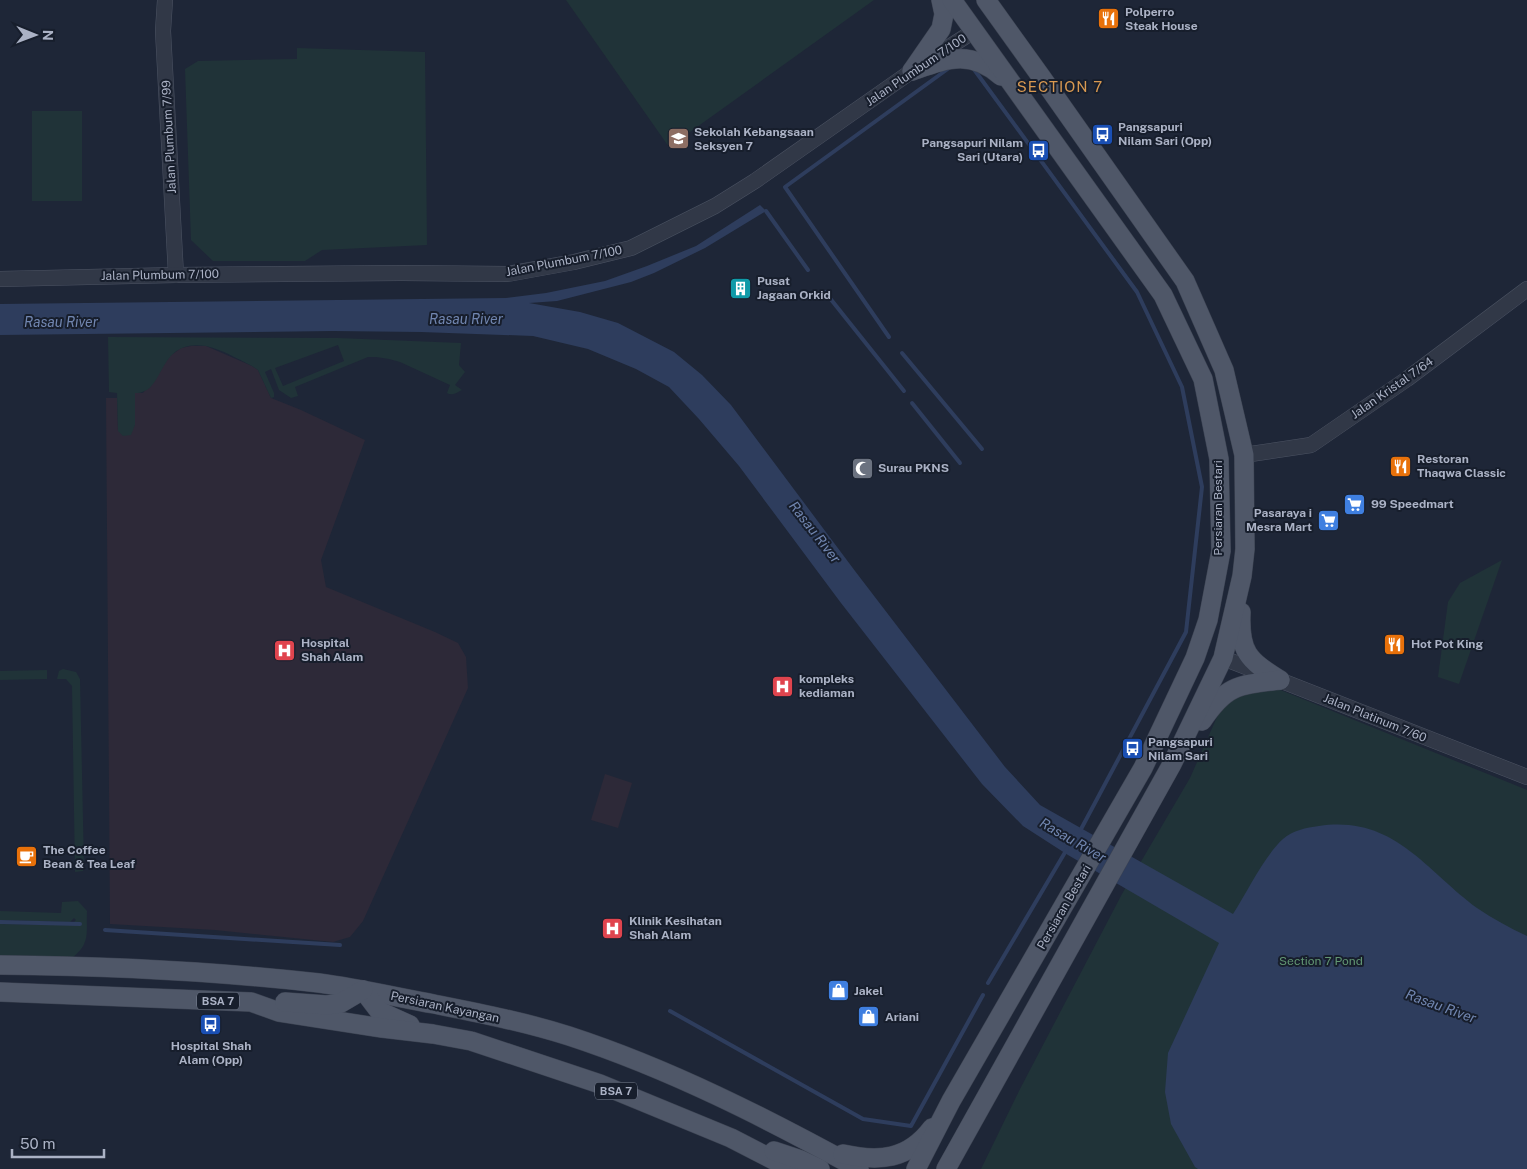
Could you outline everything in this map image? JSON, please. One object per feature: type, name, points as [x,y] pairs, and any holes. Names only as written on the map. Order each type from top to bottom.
[{"type":"main road","points":[[912,71],[941,29],[944,14],[941,0]]},
{"type":"main road","name":"Persiaran Bestari","points":[[916,1169],[951,1101],[1143,768],[1195,658],[1208,620],[1221,551],[1219,460],[1203,379],[1163,295],[952,0]]},
{"type":"main road","points":[[971,0],[974,5],[974,31]]},
{"type":"main road","name":"Persiaran Bestari","points":[[946,1169],[1172,764],[1223,658],[1242,576],[1245,549],[1244,455],[1224,370],[1185,281],[986,0]]},
{"type":"main road","points":[[912,71],[959,58],[976,60],[991,67],[1014,86]]},
{"type":"main road","points":[[1242,576],[1240,628],[1244,649],[1257,666],[1280,680]]},
{"type":"main road","points":[[1143,768],[1169,737],[1184,712],[1200,677],[1210,663],[1223,658]]},
{"type":"main road","points":[[1172,764],[1214,704],[1228,691],[1245,685],[1280,680]]},
{"type":"main road","name":"Persiaran Kayangan","points":[[0,964],[92,966],[249,976],[320,983],[492,1015],[568,1036],[645,1063],[731,1103],[859,1169]]},
{"type":"main road","points":[[250,1002],[327,1005],[341,1003],[363,990],[379,1011],[394,1020],[433,1034]]},
{"type":"main road","name":"BSA 7","points":[[0,992],[250,1002],[279,1012],[471,1041],[600,1084],[731,1138],[791,1169]]},
{"type":"main road","points":[[956,1169],[968,1137],[994,1081]]},
{"type":"main road","points":[[827,1151],[863,1158],[881,1159],[899,1154],[926,1136],[951,1101]]},
{"type":"main road","points":[[731,1138],[801,1160],[820,1169]]},
{"type":"street","name":"Jalan Plumbum 7/99","points":[[164,0],[163,31],[176,275]]},
{"type":"street","name":"Jalan Plumbum 7/100","points":[[0,279],[176,275],[508,274],[574,262],[630,248],[715,206],[912,71],[974,31]]},
{"type":"street","name":"Jalan Kristal 7/64","points":[[1244,455],[1312,445],[1407,379],[1527,289]]},
{"type":"street","name":"Jalan Platinum 7/60","points":[[1223,658],[1527,777]]},
{"type":"shaded area","name":"Hospital Shah Alam","points":[[206,346],[252,366],[258,370],[271,398],[365,440],[321,560],[326,587],[458,643],[466,657],[468,688],[363,921],[350,937],[333,942],[215,930],[110,924],[106,398],[117,398],[118,431],[135,425],[135,393],[143,393],[170,356],[181,348]]},
{"type":"shaded area","points":[[605,774],[632,783],[618,828],[591,820]]},
{"type":"green space","points":[[566,0],[874,0],[669,147]]},
{"type":"green space","points":[[297,48],[425,52],[427,245],[322,250],[305,261],[213,261],[191,240],[185,69],[198,61],[297,59]]},
{"type":"green space","points":[[32,111],[82,111],[82,201],[32,201]]},
{"type":"green space","points":[[108,337],[338,338],[461,343],[459,365],[465,372],[455,385],[462,390],[451,394],[447,393],[450,385],[400,362],[368,357],[295,387],[298,396],[291,398],[279,390],[271,369],[265,372],[274,393],[274,397],[271,398],[258,370],[252,366],[212,347],[190,346],[178,350],[170,358],[152,385],[145,391],[135,393],[135,425],[131,435],[123,436],[118,431],[117,393],[109,392]],"holes":[[[338,345],[344,361],[283,386],[275,368]]]},
{"type":"green space","points":[[1502,560],[1459,684],[1438,677],[1448,602],[1460,583]]},
{"type":"green space","points":[[63,669],[76,672],[80,679],[84,867],[83,871],[75,872],[72,686],[66,679],[57,679],[59,671]]},
{"type":"green space","points":[[47,670],[47,679],[0,680],[0,671]]},
{"type":"green space","name":"Section 7 Pond","points":[[1278,689],[1527,790],[1527,1169],[981,1169],[1020,1089],[1122,894],[1190,778],[1221,708],[1236,693]]},
{"type":"green space","points":[[78,901],[87,911],[87,932],[85,942],[78,953],[72,958],[0,956],[0,924],[71,925],[76,920],[74,918],[70,922],[0,920],[0,911],[61,913],[62,902]]},
{"type":"water","name":"Section 7 Pond","points":[[760,205],[766,211],[705,248],[654,273],[631,282],[557,301],[529,303],[580,312],[618,323],[674,352],[702,375],[731,405],[1005,767],[1040,805],[1233,914],[1270,854],[1291,833],[1319,826],[1345,825],[1368,829],[1388,837],[1407,849],[1477,908],[1527,936],[1527,1169],[1198,1169],[1195,1167],[1171,1124],[1165,1092],[1168,1053],[1219,943],[1068,855],[1023,826],[982,784],[841,603],[739,466],[669,387],[636,369],[588,349],[533,336],[333,331],[0,335],[0,304],[506,298],[546,293],[605,281],[696,246]]},
{"type":"waterway","points":[[889,337],[785,187],[949,68]]},
{"type":"waterway","name":"Rasau River","points":[[973,68],[1137,292],[1182,387],[1202,487],[1186,632],[1080,831]]},
{"type":"waterway","points":[[766,211],[808,270]]},
{"type":"waterway","points":[[825,292],[904,391]]},
{"type":"waterway","points":[[902,353],[982,449]]},
{"type":"waterway","points":[[912,403],[960,463]]},
{"type":"waterway","name":"Rasau River","points":[[988,983],[1067,849]]},
{"type":"waterway","points":[[0,922],[80,924]]},
{"type":"waterway","points":[[105,930],[340,945]]},
{"type":"waterway","points":[[670,1011],[863,1119],[911,1126],[983,995]]},
{"type":"place","name":"Polperro Steak House","points":[[1109,19]]},
{"type":"place","name":"Pangsapuri Nilam Sari (Opp)","points":[[1102,134]]},
{"type":"place","name":"Sekolah Kebangsaan Seksyen 7","points":[[678,139]]},
{"type":"place","name":"Pangsapuri Nilam Sari (Utara)","points":[[1039,150]]},
{"type":"place","name":"Pusat Jagaan Orkid","points":[[741,288]]},
{"type":"place","name":"Restoran Thaqwa Classic","points":[[1401,466]]},
{"type":"place","name":"Surau PKNS","points":[[862,468]]},
{"type":"place","name":"99 Speedmart","points":[[1355,504]]},
{"type":"place","name":"Pasaraya i Mesra Mart","points":[[1328,520]]},
{"type":"place","name":"Hot Pot King","points":[[1395,644]]},
{"type":"place","name":"Hospital Shah Alam","points":[[285,650]]},
{"type":"place","name":"kompleks kediaman","points":[[783,686]]},
{"type":"place","name":"Pangsapuri Nilam Sari","points":[[1132,749]]},
{"type":"place","name":"The Coffee Bean & Tea Leaf","points":[[27,857]]},
{"type":"place","name":"Klinik Kesihatan Shah Alam","points":[[613,928]]},
{"type":"place","name":"Jakel","points":[[838,991]]},
{"type":"place","name":"Ariani","points":[[869,1017]]},
{"type":"place","name":"Hospital Shah Alam (Opp)","points":[[211,1025]]},
{"type":"district","name":"SECTION 7","points":[[1060,87]]}]
